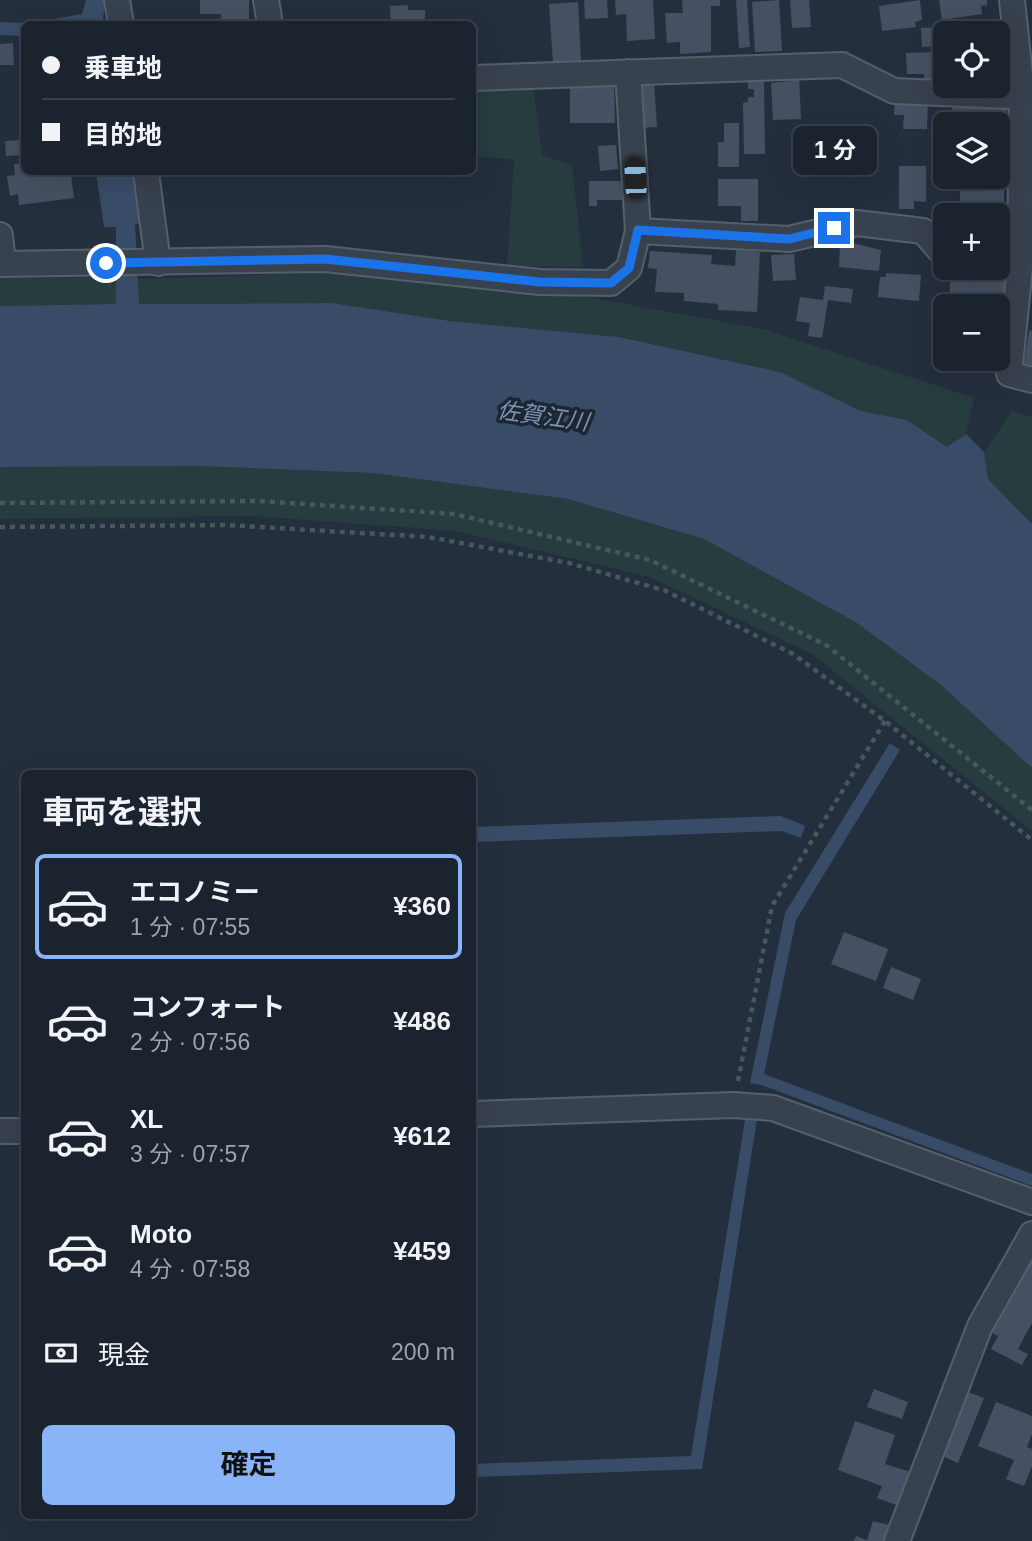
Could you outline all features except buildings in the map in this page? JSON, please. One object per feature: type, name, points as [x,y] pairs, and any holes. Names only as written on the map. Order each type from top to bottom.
[{"type":"street","points":[[117,0],[120,21]]},
{"type":"street","points":[[266,0],[270,21]]},
{"type":"street","points":[[1010,261],[1027,164],[1012,0]]},
{"type":"street","points":[[476,78],[842,65],[894,91],[933,93]]},
{"type":"street","points":[[0,234],[2,264],[325,259],[540,282],[611,283],[629,268],[638,230],[628,72]]},
{"type":"street","points":[[146,175],[153,263]]},
{"type":"street","points":[[638,230],[789,239],[857,223],[923,231],[933,242]]},
{"type":"street","points":[[1009,280],[1009,374],[1032,380]]},
{"type":"street","points":[[476,1114],[734,1105],[773,1108],[1032,1202]]},
{"type":"street","points":[[0,1131],[21,1130]]},
{"type":"street","points":[[897,1541],[980,1326],[1032,1234]]},
{"type":"path","points":[[0,503],[259,500],[454,514],[650,560],[826,645],[1032,810]]},
{"type":"path","points":[[0,527],[226,525],[428,537],[569,563],[666,591],[793,654],[884,722],[1032,840]]},
{"type":"path","points":[[734,1105],[772,906],[884,722]]},
{"type":"green space","points":[[476,85],[533,86],[542,155],[572,165],[583,267],[507,266],[514,160],[476,156]]},
{"type":"green space","points":[[322,273],[587,297],[763,329],[974,398],[966,434],[947,447],[907,420],[861,411],[780,372],[619,337],[450,321],[332,303],[139,304],[137,279]]},
{"type":"green space","points":[[116,277],[116,304],[0,306],[0,278]]},
{"type":"green space","points":[[1012,411],[1032,417],[1032,524],[987,479],[984,452]]},
{"type":"green space","points":[[198,466],[373,473],[568,499],[704,539],[857,623],[942,686],[1032,768],[1032,831],[812,654],[650,577],[456,531],[252,516],[0,519],[0,467]]},
{"type":"water","points":[[86,0],[106,0],[102,21],[42,21],[82,14]]},
{"type":"water","points":[[0,22],[21,23],[21,36],[0,35]]},
{"type":"water","name":"佐賀江川","points":[[96,175],[134,175],[142,223],[135,224],[139,304],[332,303],[450,321],[619,337],[780,372],[861,411],[907,420],[947,447],[966,434],[984,452],[988,479],[1032,524],[1032,768],[942,686],[857,623],[704,539],[568,499],[373,473],[198,466],[0,467],[0,306],[116,304],[116,227],[104,227]]},
{"type":"water","points":[[890,743],[900,750],[796,920],[764,1074],[1032,1174],[1032,1186],[750,1083],[785,913]]},
{"type":"water","points":[[781,816],[805,826],[801,838],[781,831],[476,842],[476,827]]},
{"type":"water","points":[[757,1119],[702,1469],[476,1477],[476,1464],[691,1456],[745,1120]]},
{"type":"route","points":[[106,263],[325,259],[540,282],[611,283],[629,268],[638,230],[789,239],[834,228]]}]
